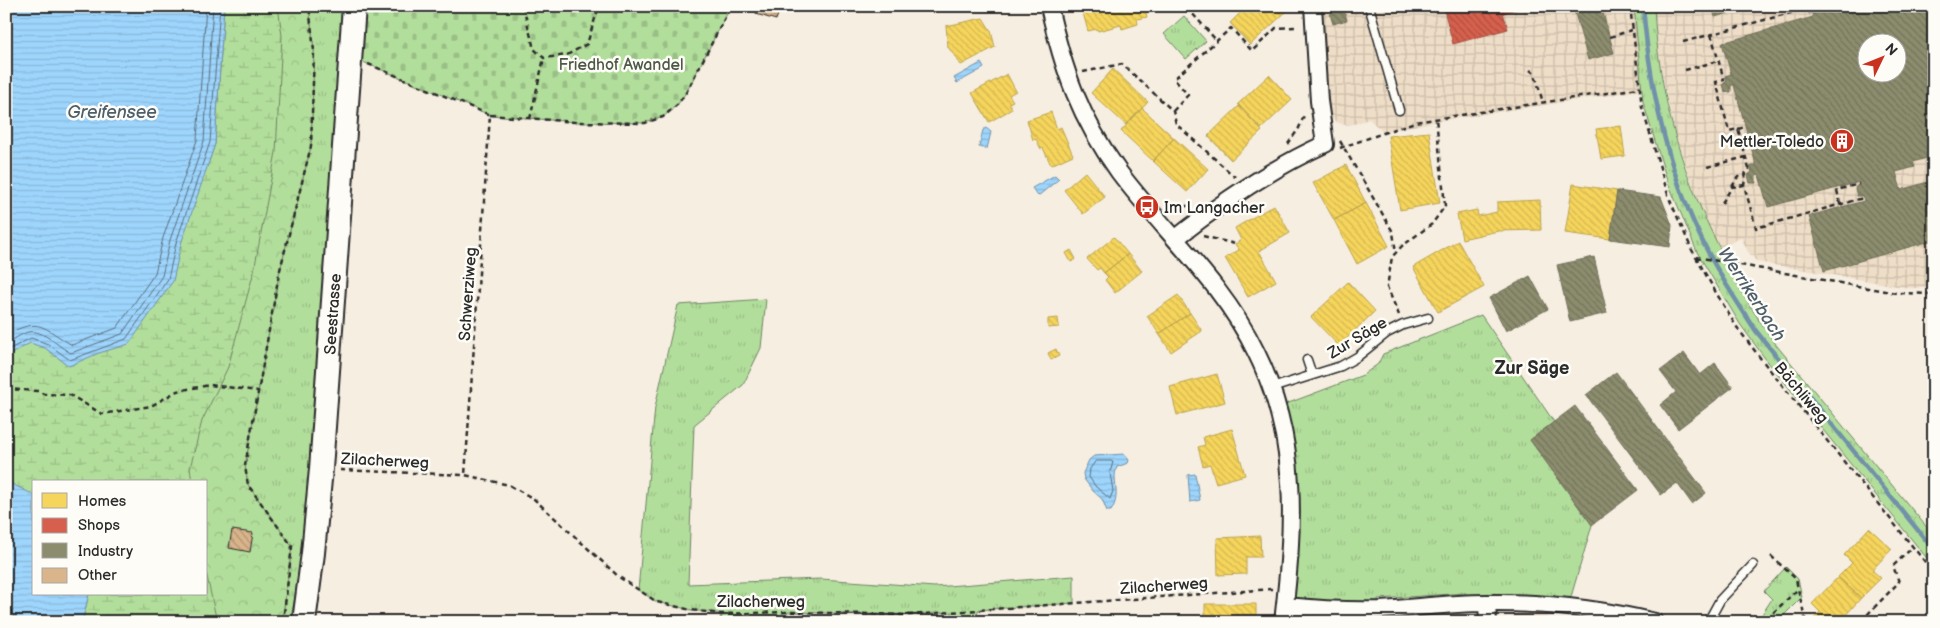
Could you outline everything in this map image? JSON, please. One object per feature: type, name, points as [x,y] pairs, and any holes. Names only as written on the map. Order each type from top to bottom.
[{"type":"street","name":"Seestrasse","points":[[304,622],[321,469],[354,6]]},
{"type":"street","points":[[1049,6],[1058,49],[1077,102],[1092,131],[1119,171],[1214,284],[1256,351],[1272,388],[1288,456],[1292,509],[1285,606],[1378,610],[1487,603],[1584,609],[1655,622]]},
{"type":"street","points":[[1175,239],[1255,180],[1296,157],[1325,144],[1319,101],[1313,6]]},
{"type":"street","points":[[1487,603],[1488,622]]},
{"type":"lane","points":[[1369,6],[1399,110]]},
{"type":"lane","name":"Zur Säge","points":[[1272,388],[1341,366],[1387,333],[1403,325],[1428,318]]},
{"type":"lane","points":[[1307,360],[1312,375]]},
{"type":"lane","points":[[1708,622],[1720,600],[1753,565]]},
{"type":"path","points":[[282,622],[292,546],[248,484],[245,466],[279,274],[311,146],[314,51],[309,6]]},
{"type":"path","points":[[523,6],[534,49],[544,58],[567,55],[586,44],[599,6]]},
{"type":"path","points":[[351,57],[490,115],[575,122],[645,123],[663,117],[678,104],[687,91],[731,6]]},
{"type":"path","points":[[1191,6],[1191,12],[1216,40]]},
{"type":"path","name":"Bächliweg","points":[[1630,6],[1642,107],[1669,198],[1696,258],[1736,326],[1761,360],[1934,573]]},
{"type":"path","points":[[1683,42],[1805,9]]},
{"type":"path","points":[[1297,18],[1298,36]]},
{"type":"path","points":[[1173,111],[1188,95],[1174,79],[1231,28],[1252,51],[1276,28],[1297,27]]},
{"type":"path","points":[[1610,37],[1632,30]]},
{"type":"path","points":[[1711,34],[1724,80],[1716,82],[1730,131],[1745,127]]},
{"type":"path","points":[[530,119],[544,58]]},
{"type":"path","points":[[1685,70],[1718,61]]},
{"type":"path","points":[[1067,74],[1122,64],[1173,111],[1176,124],[1234,176]]},
{"type":"path","points":[[1530,70],[1535,74],[1543,102]]},
{"type":"path","points":[[1336,150],[1415,122],[1639,88]]},
{"type":"path","points":[[1296,157],[1288,145],[1299,128],[1307,108]]},
{"type":"path","name":"Schwerziweg","points":[[465,475],[490,115]]},
{"type":"path","points":[[1403,325],[1387,287],[1392,257],[1402,246],[1432,224],[1445,206],[1436,118]]},
{"type":"path","points":[[1738,129],[1749,169],[1746,173],[1744,185],[1756,228],[1863,198]]},
{"type":"path","points":[[1339,139],[1393,232],[1396,252]]},
{"type":"path","points":[[1707,167],[1746,156]]},
{"type":"path","points":[[1722,203],[1737,178],[1746,173]]},
{"type":"path","points":[[1840,204],[1836,190],[1859,184]]},
{"type":"path","points":[[1732,187],[1744,185]]},
{"type":"path","points":[[1202,236],[1205,231]]},
{"type":"path","points":[[1696,258],[1896,293],[1934,294]]},
{"type":"path","points":[[6,389],[70,395],[102,414],[151,406],[177,391],[210,385],[258,391]]},
{"type":"path","name":"Zilacherweg","points":[[321,469],[465,475],[509,485],[534,499],[619,577],[657,602],[690,610],[722,614],[788,612],[909,615],[1268,589],[1285,606]]},
{"type":"path","points":[[1865,622],[1864,618],[1899,582],[1893,566],[1913,547]]},
{"type":"path","points":[[1771,556],[1796,579],[1806,622]]},
{"type":"path","points":[[1771,622],[1774,612],[1798,589]]},
{"type":"path","points":[[721,622],[722,614]]},
{"type":"shaded area","points":[[1321,6],[1634,6],[1643,90],[1432,122],[1383,132],[1369,119],[1345,125],[1336,122],[1330,116],[1326,107]]},
{"type":"shaded area","name":"Mettler-Toledo","points":[[1654,6],[1934,6],[1934,288],[1909,288],[1757,262],[1748,252],[1741,238],[1719,248],[1701,210],[1675,135],[1659,59]]},
{"type":"shaded area","points":[[1517,612],[1548,614],[1549,622],[1508,622]]},
{"type":"green space","points":[[224,6],[278,6],[282,36],[276,152],[254,271],[228,367],[202,421],[190,468],[192,480],[32,480],[32,513],[6,508],[6,322],[187,176],[207,167],[215,144]]},
{"type":"green space","points":[[257,6],[309,6],[314,51],[311,146],[279,274],[245,466],[248,485],[292,546],[282,622],[174,622],[204,596],[208,596],[208,480],[180,480]]},
{"type":"green space","points":[[309,6],[354,6],[321,469],[290,622],[282,622],[292,546],[248,485],[245,466],[279,274],[311,146],[314,51]]},
{"type":"green space","name":"Friedhof Awandel","points":[[354,6],[731,6],[687,91],[678,104],[663,117],[645,123],[575,122],[490,115],[351,57]]},
{"type":"green space","points":[[1634,6],[1654,6],[1661,72],[1675,136],[1697,199],[1725,258],[1722,258],[1777,346],[1934,536],[1934,567],[1764,357],[1740,324],[1697,252],[1667,180],[1643,102]]},
{"type":"green space","points":[[1184,16],[1206,41],[1186,59],[1164,34]]},
{"type":"green space","points":[[766,299],[761,348],[743,385],[694,425],[688,584],[821,579],[935,587],[1074,576],[1074,603],[978,610],[976,622],[951,622],[952,612],[909,615],[788,612],[786,622],[721,622],[721,614],[691,610],[657,602],[638,590],[655,407],[678,305]]},
{"type":"green space","points":[[1481,315],[1554,422],[1530,440],[1592,525],[1568,607],[1467,604],[1466,593],[1378,599],[1378,610],[1285,606],[1292,509],[1278,407],[1363,375],[1378,364],[1383,354]]},
{"type":"green space","points":[[1786,567],[1798,579],[1802,597],[1781,618],[1780,622],[1757,622],[1772,599],[1764,591]]},
{"type":"green space","points":[[208,581],[217,622],[82,622],[88,596],[208,596]]},
{"type":"water","name":"Greifensee","points":[[6,6],[224,6],[215,144],[181,244],[173,281],[129,344],[99,353],[69,366],[45,348],[30,343],[6,357]]},
{"type":"water","points":[[981,63],[984,68],[957,83],[954,78]]},
{"type":"water","points":[[986,128],[991,132],[987,149],[979,147],[983,130]]},
{"type":"water","points":[[1055,175],[1059,179],[1038,196],[1032,188]]},
{"type":"water","points":[[1124,454],[1129,460],[1128,463],[1117,467],[1115,472],[1116,499],[1111,511],[1107,511],[1102,499],[1084,479],[1083,473],[1089,460],[1094,456]]},
{"type":"water","points":[[1195,474],[1200,500],[1190,502],[1188,475]]},
{"type":"water","points":[[6,476],[12,484],[32,494],[32,596],[88,596],[82,622],[6,622]]},
{"type":"building: Homes","points":[[1081,6],[1144,6],[1147,17],[1137,19],[1138,24],[1122,29],[1121,25],[1098,31],[1097,29],[1088,31]]},
{"type":"building: Homes","points":[[1247,6],[1284,6],[1288,10],[1250,45],[1230,23]]},
{"type":"building: Homes","points":[[983,18],[991,31],[995,47],[961,65],[948,47],[946,26]]},
{"type":"building: Homes","points":[[1113,69],[1148,102],[1126,125],[1091,93]]},
{"type":"building: Homes","points":[[1007,74],[1016,91],[1009,95],[1013,101],[1009,103],[1012,109],[989,122],[972,93]]},
{"type":"building: Homes","points":[[1269,75],[1292,100],[1261,129],[1238,104]]},
{"type":"building: Homes","points":[[1239,106],[1262,131],[1231,160],[1208,136]]},
{"type":"building: Homes","points":[[1142,108],[1174,138],[1153,161],[1121,131]]},
{"type":"building: Homes","points":[[1051,112],[1057,129],[1061,127],[1073,155],[1051,165],[1043,148],[1041,149],[1036,139],[1033,140],[1027,120]]},
{"type":"building: Homes","points":[[1621,126],[1625,156],[1601,159],[1596,129]]},
{"type":"building: Homes","points":[[1429,132],[1440,203],[1400,210],[1388,136]]},
{"type":"building: Homes","points":[[1174,138],[1208,169],[1187,192],[1153,161]]},
{"type":"building: Homes","points":[[1346,165],[1366,203],[1334,220],[1313,183]]},
{"type":"building: Homes","points":[[1085,172],[1105,197],[1083,214],[1064,190]]},
{"type":"building: Homes","points":[[1573,184],[1617,191],[1610,239],[1565,233]]},
{"type":"building: Homes","points":[[1540,200],[1541,230],[1498,231],[1462,239],[1457,214],[1477,210],[1478,216],[1497,212],[1497,202]]},
{"type":"building: Homes","points":[[1366,203],[1389,246],[1357,264],[1334,220]]},
{"type":"building: Homes","points":[[1274,205],[1290,233],[1259,251],[1276,281],[1248,297],[1225,258],[1239,250],[1235,244],[1241,240],[1235,228]]},
{"type":"building: Homes","points":[[1114,237],[1128,254],[1104,273],[1100,268],[1097,270],[1087,259]]},
{"type":"building: Homes","points":[[1458,241],[1484,287],[1438,312],[1413,267]]},
{"type":"building: Homes","points":[[1071,250],[1076,259],[1071,262],[1066,253]]},
{"type":"building: Homes","points":[[1128,254],[1142,271],[1115,293],[1105,280],[1108,277],[1104,273]]},
{"type":"building: Homes","points":[[1348,282],[1375,311],[1339,346],[1311,317]]},
{"type":"building: Homes","points":[[1178,295],[1190,313],[1159,334],[1147,316]]},
{"type":"building: Homes","points":[[1190,313],[1202,331],[1171,352],[1159,334]]},
{"type":"building: Homes","points":[[1058,318],[1059,327],[1048,328],[1048,319]]},
{"type":"building: Homes","points":[[1056,349],[1059,356],[1051,360],[1048,353]]},
{"type":"building: Homes","points":[[1217,374],[1225,402],[1177,415],[1170,387]]},
{"type":"building: Homes","points":[[1232,429],[1245,475],[1216,483],[1210,464],[1203,466],[1198,447],[1205,445],[1203,437]]},
{"type":"building: Homes","points":[[1869,528],[1892,549],[1872,570],[1881,578],[1861,598],[1838,577],[1852,563],[1844,555]]},
{"type":"building: Homes","points":[[1260,536],[1261,557],[1246,557],[1246,574],[1218,575],[1217,538]]},
{"type":"building: Homes","points":[[1838,577],[1861,598],[1844,617],[1848,622],[1811,622],[1820,612],[1812,604]]},
{"type":"building: Homes","points":[[1205,604],[1256,604],[1256,620],[1205,622]]},
{"type":"building: Shops","points":[[1443,6],[1526,6],[1503,13],[1508,29],[1453,44]]},
{"type":"building: Industry","points":[[1573,6],[1601,6],[1614,53],[1588,60]]},
{"type":"building: Industry","points":[[1712,6],[1753,6],[1715,17]]},
{"type":"building: Industry","name":"Mettler-Toledo","points":[[1804,6],[1934,6],[1934,156],[1913,162],[1915,167],[1896,172],[1901,190],[1934,180],[1934,240],[1824,271],[1809,216],[1864,201],[1863,196],[1857,196],[1855,188],[1859,182],[1768,207],[1759,175],[1756,176],[1756,183],[1750,183],[1748,175],[1752,172],[1750,167],[1756,165],[1734,85],[1731,85],[1731,92],[1725,92],[1723,84],[1727,81],[1725,76],[1731,74],[1722,43],[1813,17],[1812,13],[1809,14]]},
{"type":"building: Industry","points":[[1344,10],[1347,20],[1333,24],[1330,14]]},
{"type":"building: Industry","points":[[1617,191],[1661,197],[1672,225],[1670,247],[1610,239]]},
{"type":"building: Industry","points":[[1594,257],[1607,313],[1570,322],[1557,265]]},
{"type":"building: Industry","points":[[1530,276],[1548,309],[1506,331],[1489,298]]},
{"type":"building: Industry","points":[[1684,353],[1700,375],[1715,363],[1733,387],[1678,429],[1660,405],[1676,392],[1660,371]]},
{"type":"building: Industry","points":[[1616,372],[1706,493],[1692,504],[1677,483],[1661,495],[1586,395]]},
{"type":"building: Industry","points":[[1575,406],[1638,490],[1592,525],[1530,440]]},
{"type":"building: Other","points":[[759,6],[781,6],[776,20],[756,14]]},
{"type":"building: Other","points":[[232,530],[253,533],[250,552],[229,548]]},
{"type":"waterway","name":"Werrikerbach","points":[[1643,6],[1650,70],[1663,132],[1682,193],[1713,262],[1756,331],[1934,550]]},
{"type":"place","name":"Mettler-Toledo","points":[[1842,141]]},
{"type":"place","name":"Im Langacher","points":[[1147,207]]},
{"type":"district","name":"Zur Säge","points":[[1532,368]]}]
